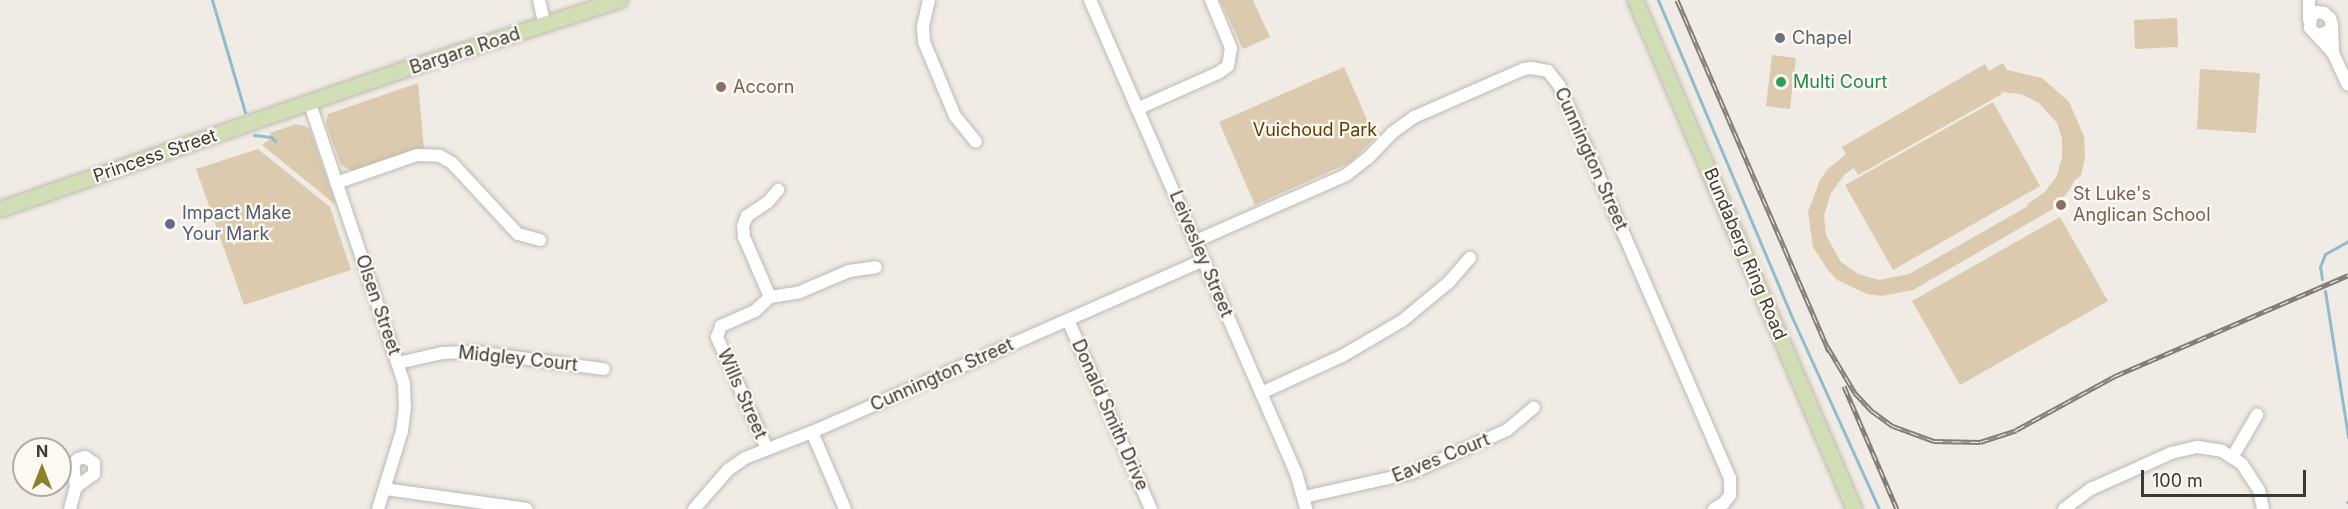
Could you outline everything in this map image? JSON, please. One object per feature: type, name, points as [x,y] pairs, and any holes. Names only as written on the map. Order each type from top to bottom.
[{"type":"main road","name":"Bargara Road","points":[[310,104],[411,67],[620,0]]},
{"type":"main road","name":"Bundaberg Ring Road","points":[[1635,0],[1854,509]]},
{"type":"main road","name":"Princess Street","points":[[0,209],[310,104]]},
{"type":"street","points":[[539,0],[544,25]]},
{"type":"street","points":[[929,0],[923,27],[924,42],[955,116],[976,142]]},
{"type":"street","name":"Leivesley Street","points":[[1090,0],[1296,472],[1305,503]]},
{"type":"street","points":[[1137,109],[1218,73],[1228,66],[1232,48],[1211,0]]},
{"type":"street","points":[[2310,0],[2330,18],[2333,53]]},
{"type":"street","points":[[2310,0],[2310,28],[2333,53],[2348,85]]},
{"type":"street","points":[[2309,20],[2317,12],[2325,13]]},
{"type":"street","points":[[2318,35],[2328,32],[2332,25]]},
{"type":"street","name":"Cunnington Street","points":[[1196,241],[1346,175],[1368,158],[1392,133],[1414,117],[1524,69],[1544,64],[1562,92],[1730,478],[1735,497],[1714,509]]},
{"type":"street","name":"Olsen Street","points":[[310,104],[404,382],[405,418],[378,509]]},
{"type":"street","points":[[336,183],[417,155],[440,156],[452,163],[518,234],[540,240]]},
{"type":"street","points":[[778,190],[768,202],[747,216],[743,232],[770,297],[800,292],[849,271],[876,267]]},
{"type":"street","points":[[1261,393],[1342,356],[1402,321],[1449,282],[1470,258]]},
{"type":"street","name":"Cunnington Street","points":[[694,509],[728,470],[745,458],[812,432],[1204,260]]},
{"type":"street","name":"Wills Street","points":[[767,449],[717,337],[721,326],[755,311],[770,297]]},
{"type":"street","name":"Donald Smith Drive","points":[[1068,320],[1151,509]]},
{"type":"street","name":"Midgley Court","points":[[398,363],[442,353],[476,352],[604,369]]},
{"type":"street","name":"Eaves Court","points":[[1305,503],[1411,473],[1507,430],[1534,407]]},
{"type":"street","points":[[2233,456],[2258,415]]},
{"type":"street","points":[[812,432],[845,509]]},
{"type":"street","points":[[2064,509],[2091,489],[2183,449],[2210,448],[2233,456],[2249,471],[2263,509]]},
{"type":"street","points":[[70,509],[76,487]]},
{"type":"street","points":[[385,489],[527,509]]},
{"type":"green space","points":[[1220,0],[1253,0],[1270,37],[1243,49]]},
{"type":"green space","points":[[2177,18],[2178,47],[2135,49],[2134,20]]},
{"type":"green space","name":"Multi Court","points":[[1772,55],[1796,58],[1790,109],[1766,106]]},
{"type":"green space","points":[[2003,63],[2007,70],[2042,78],[2069,102],[2084,136],[2085,157],[2081,176],[2075,180],[2053,209],[1913,290],[1882,296],[1867,294],[1837,280],[1813,247],[1808,212],[1820,180],[1827,170],[1846,154],[1842,147],[1985,64],[1989,71]],"holes":[[[2001,92],[2021,94],[2039,103],[2057,123],[2062,139],[2062,157],[2057,176],[2044,193],[2027,204],[2028,206],[1909,274],[1879,280],[1858,274],[1841,262],[1826,235],[1824,215],[1831,193],[1845,174],[1854,168],[1858,175],[2002,94]]]},
{"type":"green space","name":"Vuichoud Park","points":[[1344,67],[1375,138],[1351,162],[1255,205],[1219,122]]},
{"type":"green space","points":[[2200,69],[2260,73],[2256,133],[2197,129]]},
{"type":"green space","points":[[418,83],[424,149],[358,170],[350,170],[341,165],[326,124],[328,114]]},
{"type":"green space","points":[[1993,102],[2040,186],[1893,270],[1845,185]]},
{"type":"green space","points":[[296,124],[310,130],[336,205],[262,145],[270,139],[270,133]]},
{"type":"green space","points":[[258,149],[330,207],[351,270],[244,305],[196,169]]},
{"type":"green space","points":[[2060,217],[2108,301],[1960,385],[1912,301]]},
{"type":"waterway","points":[[212,0],[245,112]]},
{"type":"waterway","points":[[1658,0],[1791,315],[1879,509]]},
{"type":"waterway","points":[[254,135],[271,137],[275,141]]},
{"type":"waterway","points":[[2322,279],[2320,267],[2325,254],[2348,241]]},
{"type":"waterway","points":[[2325,291],[2348,437]]},
{"type":"railway","points":[[1677,0],[1829,352]]},
{"type":"railway","points":[[1827,346],[1855,393],[1872,411],[1893,426],[1934,441],[1980,442],[2016,430],[2115,376],[2348,275]]},
{"type":"railway","points":[[1844,386],[1897,509]]},
{"type":"place","name":"Chapel","points":[[1780,38]]},
{"type":"place","name":"Multi Court","points":[[1781,82]]},
{"type":"place","name":"Accorn","points":[[721,87]]},
{"type":"place","name":"St Luke's Anglican School","points":[[2061,205]]},
{"type":"place","name":"Impact Make Your Mark","points":[[170,224]]}]
